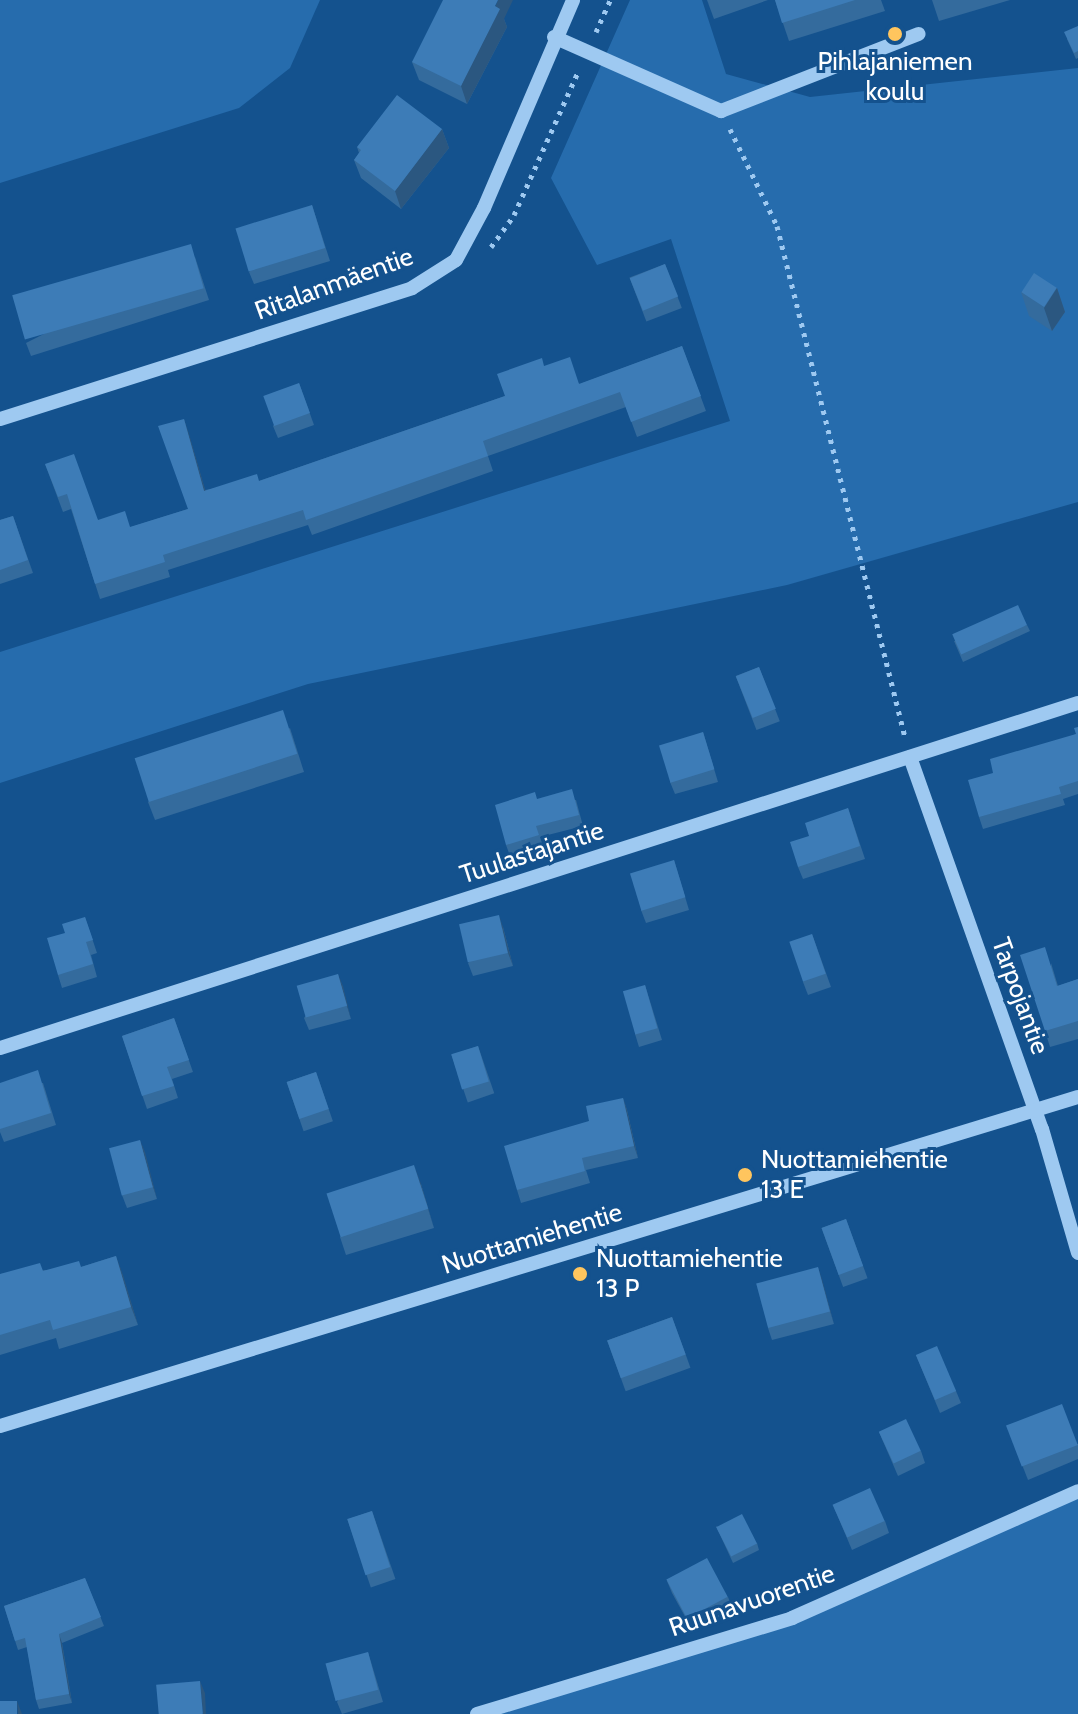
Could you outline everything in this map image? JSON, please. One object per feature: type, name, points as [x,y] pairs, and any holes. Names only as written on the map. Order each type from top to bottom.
[{"type":"street","name":"Ritalanmäentie","points":[[0,419],[412,288],[456,260],[484,208],[554,37],[573,0]]},
{"type":"street","points":[[554,37],[721,111],[918,34]]},
{"type":"street","name":"Tuulastajantie","points":[[0,1048],[1078,703]]},
{"type":"street","name":"Tarpojantie","points":[[910,757],[1035,1110],[1078,1253]]},
{"type":"street","name":"Nuottamiehentie","points":[[0,1426],[1078,1097]]},
{"type":"street","name":"Ruunavuorentie","points":[[477,1714],[792,1618],[1078,1491]]},
{"type":"path","points":[[456,260],[485,255],[514,215],[610,0]]},
{"type":"path","points":[[721,111],[777,226],[910,757]]},
{"type":"shaded area","points":[[0,0],[320,0],[290,68],[239,108],[0,183]]},
{"type":"shaded area","points":[[630,0],[702,0],[726,74],[810,97],[1078,68],[1078,502],[787,585],[308,684],[0,783],[0,652],[730,421],[671,239],[597,265],[551,178]]},
{"type":"shaded area","points":[[1078,1491],[1078,1714],[477,1714],[792,1618]]},
{"type":"building","points":[[443,0],[498,0],[495,6],[500,9],[461,86],[412,62]]},
{"type":"building","points":[[775,0],[855,0],[782,23]]},
{"type":"building","points":[[1078,26],[1078,51],[1074,53],[1064,32]]},
{"type":"building","points":[[397,95],[442,129],[395,191],[354,160],[361,150],[357,147]]},
{"type":"building","points":[[312,205],[325,248],[249,271],[235,228]]},
{"type":"building","points":[[191,244],[204,288],[25,339],[12,295]]},
{"type":"building","points":[[665,264],[678,296],[643,311],[630,278]]},
{"type":"building","points":[[1034,273],[1057,288],[1044,307],[1021,292]]},
{"type":"building","points":[[682,346],[701,396],[631,422],[620,392],[483,441],[488,456],[306,520],[303,510],[163,555],[165,562],[95,584],[67,494],[58,497],[45,464],[74,454],[98,520],[125,511],[130,527],[188,509],[158,426],[184,419],[204,491],[257,474],[259,481],[505,396],[497,374],[542,358],[544,366],[570,357],[579,384]]},
{"type":"building","points":[[299,383],[310,413],[274,426],[263,396]]},
{"type":"building","points":[[13,516],[28,560],[0,570],[0,520]]},
{"type":"building","points":[[1018,605],[1027,625],[961,654],[952,634]]},
{"type":"building","points":[[759,667],[776,709],[753,718],[736,676]]},
{"type":"building","points":[[283,710],[297,754],[149,802],[135,758]]},
{"type":"building","points":[[1078,727],[1078,781],[1059,787],[1061,794],[979,817],[968,780],[993,773],[990,759],[1076,734],[1074,728]]},
{"type":"building","points":[[703,732],[714,769],[670,783],[659,745]]},
{"type":"building","points":[[572,789],[579,815],[536,826],[539,835],[506,845],[495,805],[535,792],[537,799]]},
{"type":"building","points":[[848,808],[860,846],[798,867],[790,842],[809,836],[805,823]]},
{"type":"building","points":[[674,860],[685,897],[641,911],[630,873]]},
{"type":"building","points":[[499,915],[508,953],[468,962],[459,924]]},
{"type":"building","points":[[85,917],[93,940],[86,942],[93,964],[58,975],[47,938],[65,933],[62,924]]},
{"type":"building","points":[[812,934],[826,974],[803,982],[789,942]]},
{"type":"building","points":[[1045,947],[1057,986],[1078,979],[1078,1021],[1045,1031],[1020,955]]},
{"type":"building","points":[[338,974],[347,1006],[306,1018],[297,986]]},
{"type":"building","points":[[645,985],[657,1028],[635,1035],[623,991]]},
{"type":"building","points":[[174,1018],[189,1060],[167,1067],[174,1086],[142,1096],[122,1036]]},
{"type":"building","points":[[478,1046],[489,1081],[462,1090],[451,1054]]},
{"type":"building","points":[[38,1070],[51,1113],[0,1129],[0,1083]]},
{"type":"building","points":[[316,1072],[329,1109],[299,1119],[287,1082]]},
{"type":"building","points":[[623,1098],[634,1146],[582,1158],[585,1171],[517,1190],[504,1146],[589,1121],[586,1106]]},
{"type":"building","points":[[140,1140],[153,1187],[122,1196],[109,1148]]},
{"type":"building","points":[[414,1165],[428,1209],[341,1237],[327,1193]]},
{"type":"building","points":[[846,1219],[863,1266],[839,1275],[822,1228]]},
{"type":"building","points":[[116,1256],[131,1307],[53,1330],[50,1320],[0,1335],[0,1274],[40,1263],[43,1271],[79,1261],[81,1267]]},
{"type":"building","points":[[818,1267],[830,1311],[768,1328],[756,1284]]},
{"type":"building","points":[[672,1317],[686,1355],[621,1378],[607,1341]]},
{"type":"building","points":[[937,1346],[956,1391],[935,1400],[916,1355]]},
{"type":"building","points":[[1062,1404],[1078,1445],[1022,1467],[1006,1426]]},
{"type":"building","points":[[906,1419],[921,1451],[894,1463],[879,1432]]},
{"type":"building","points":[[870,1488],[885,1521],[847,1538],[833,1505]]},
{"type":"building","points":[[372,1511],[390,1567],[366,1575],[347,1519]]},
{"type":"building","points":[[742,1514],[757,1543],[731,1557],[716,1527]]},
{"type":"building","points":[[707,1558],[728,1597],[687,1618],[666,1580]]},
{"type":"building","points":[[85,1578],[101,1617],[59,1634],[69,1694],[36,1700],[25,1638],[15,1641],[4,1606]]},
{"type":"building","points":[[368,1652],[378,1690],[336,1701],[325,1663]]},
{"type":"building","points":[[200,1681],[203,1714],[159,1714],[156,1685]]},
{"type":"building","points":[[0,1701],[17,1701],[17,1714],[0,1714]]},
{"type":"place","name":"Pihlajaniemen koulu","points":[[895,34]]},
{"type":"place","name":"Nuottamiehentie 13 E","points":[[745,1175]]},
{"type":"place","name":"Nuottamiehentie 13 P","points":[[580,1274]]}]
